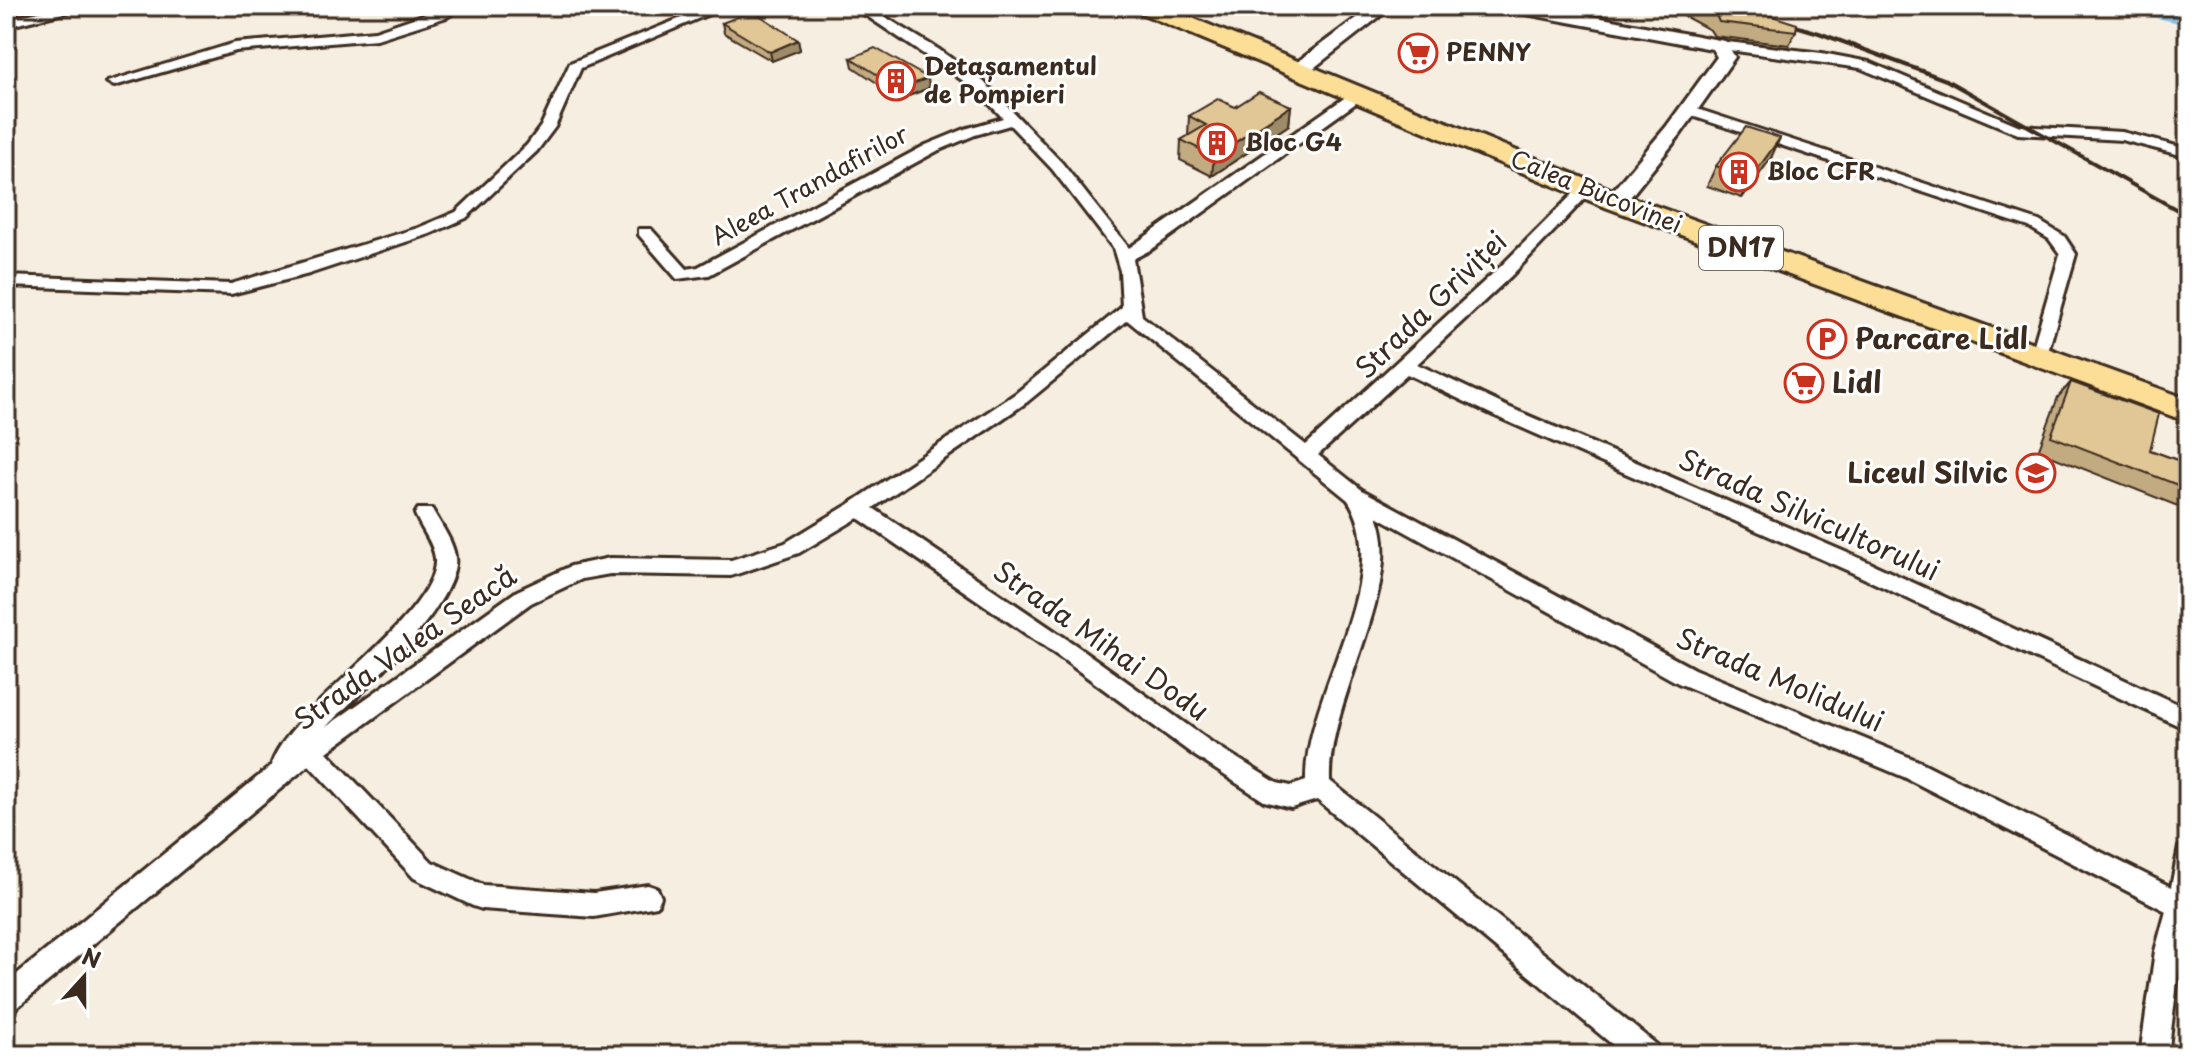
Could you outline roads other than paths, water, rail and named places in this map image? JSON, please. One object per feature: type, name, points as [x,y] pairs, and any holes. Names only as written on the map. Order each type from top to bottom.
[{"type":"highway","name":"Calea Bucovinei","points":[[1144,6],[1615,201],[2188,411]]},
{"type":"street","points":[[6,23],[86,6]]},
{"type":"street","points":[[114,82],[235,47],[377,35],[459,6]]},
{"type":"street","points":[[6,281],[231,289],[303,270],[424,231],[461,215],[532,148],[548,127],[575,66],[684,14],[722,6]]},
{"type":"street","points":[[858,6],[963,73],[1013,120],[1096,212],[1125,257],[1130,309],[1135,319],[1355,495],[1373,533],[1375,553],[1362,614],[1324,725],[1316,760],[1318,786],[1647,1055]]},
{"type":"street","points":[[1299,70],[1384,6]]},
{"type":"street","points":[[1510,6],[1719,45],[1840,59],[1864,65],[2018,130],[2122,136],[2188,153]]},
{"type":"street","points":[[1615,201],[1668,142],[1691,111],[1726,57],[1719,45]]},
{"type":"street","points":[[1125,257],[1146,246],[1358,95]]},
{"type":"street","points":[[1691,111],[2051,232],[2064,243],[2068,254],[2039,358]]},
{"type":"street","name":"Aleea Trandafirilor","points":[[645,232],[683,275],[703,271],[940,141],[976,128],[1013,120]]},
{"type":"street","name":"Strada Griviței","points":[[1307,454],[1506,271],[1586,189]]},
{"type":"street","name":"Strada Valea Seacă","points":[[6,1000],[273,778],[524,597],[578,572],[610,566],[731,568],[764,560],[792,548],[858,508],[1021,398],[1130,309]]},
{"type":"street","name":"Strada Silvicultorului","points":[[1405,365],[1548,434],[1727,509],[2188,720]]},
{"type":"street","name":"Strada Molidului","points":[[1355,495],[1686,676],[1732,698],[1868,749],[1935,780],[2184,907]]},
{"type":"street","name":"Strada Mihai Dodu","points":[[858,508],[1260,786],[1272,793],[1291,797],[1304,795],[1318,786]]},
{"type":"street","points":[[273,778],[301,737],[354,687],[405,629],[443,576],[446,562],[442,547],[425,514]]},
{"type":"street","points":[[311,751],[423,870],[482,897],[594,905],[648,897]]},
{"type":"street","points":[[2154,1055],[2168,951],[2184,907],[2188,855]]},
{"type":"waterway","points":[[2128,6],[2188,19]]},
{"type":"railway","points":[[1728,6],[1819,33],[1946,80],[2188,216]]},
{"type":"place","name":"PENNY","points":[[1418,53]]},
{"type":"place","name":"Detașamentul de Pompieri","points":[[896,81]]},
{"type":"place","name":"Bloc G4","points":[[1217,143]]},
{"type":"place","name":"Bloc CFR","points":[[1739,172]]},
{"type":"place","name":"Parcare Lidl","points":[[1827,339]]},
{"type":"place","name":"Lidl","points":[[1804,383]]},
{"type":"place","name":"Liceul Silvic","points":[[2036,473]]}]
